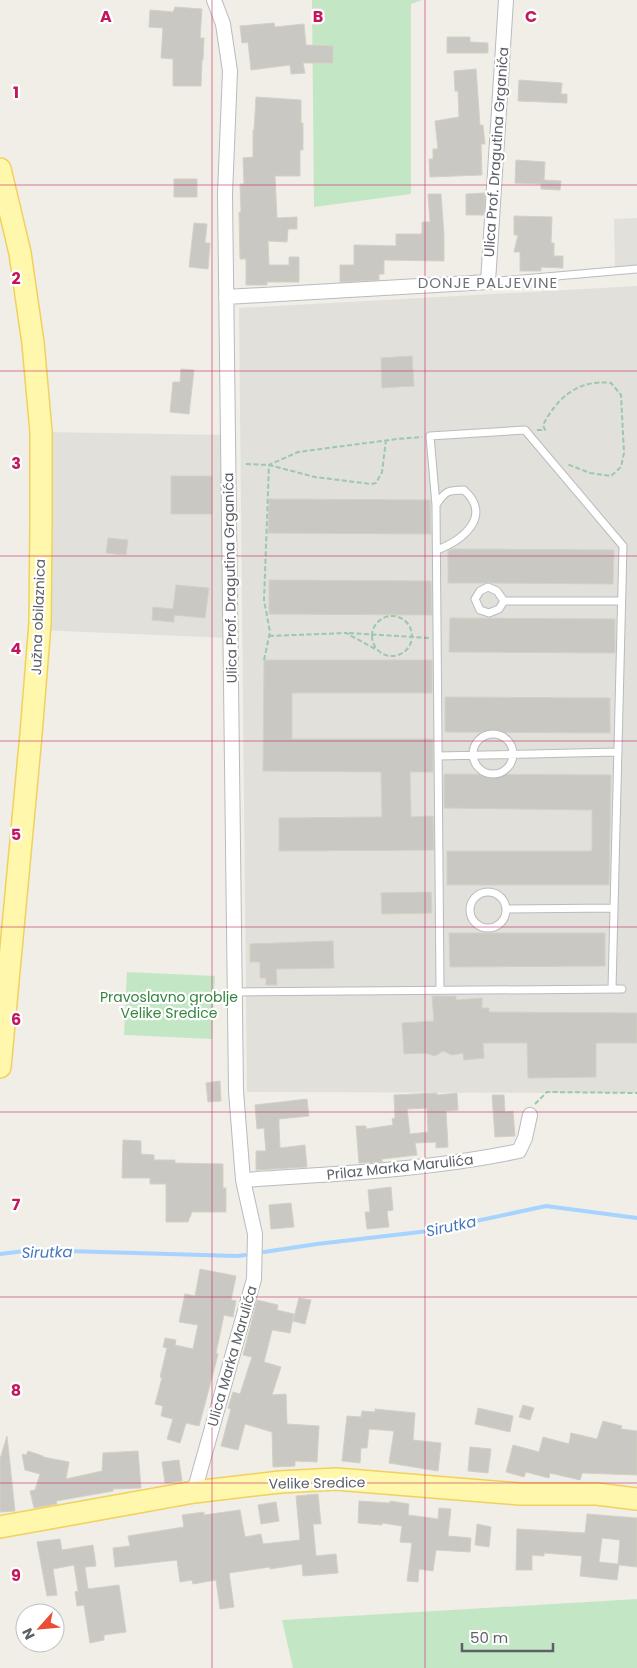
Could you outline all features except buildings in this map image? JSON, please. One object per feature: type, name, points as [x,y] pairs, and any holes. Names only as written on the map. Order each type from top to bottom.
[{"type":"main road","name":"Južna obilaznica","points":[[0,168],[20,254],[33,343],[41,432],[40,623],[32,734],[0,1067]]},
{"type":"main road","name":"Velike Sredice","points":[[0,1527],[194,1492],[280,1482],[336,1479],[520,1494],[598,1494],[637,1499]]},
{"type":"street","name":"Ulica Prof. Dragutina Grganića","points":[[214,0],[224,24],[230,71],[225,194],[233,859]]},
{"type":"street","name":"Ulica Prof. Dragutina Grganića","points":[[488,282],[506,0]]},
{"type":"street","points":[[226,297],[488,282]]},
{"type":"street","name":"Ulica Marka Marulića","points":[[194,1492],[254,1279],[255,1234],[243,1180],[236,1104],[233,859]]},
{"type":"street","name":"Prilaz Marka Marulića","points":[[243,1180],[351,1173],[483,1159],[519,1151],[525,1138],[530,1115]]},
{"type":"lane","points":[[488,282],[637,269]]},
{"type":"lane","points":[[440,990],[437,550],[436,505],[430,436],[525,430],[623,546],[612,989]]},
{"type":"lane","points":[[436,505],[443,495],[451,490],[464,490],[472,497],[477,510],[473,525],[450,545],[437,550]]},
{"type":"lane","points":[[504,601],[621,601]]},
{"type":"lane","points":[[492,734],[509,742],[513,754],[508,767],[497,774],[483,772],[474,762],[473,749],[480,738],[492,734]]},
{"type":"lane","points":[[438,756],[618,752]]},
{"type":"lane","points":[[486,892],[497,894],[505,903],[506,909],[499,925],[487,928],[476,924],[470,913],[472,902],[480,894],[486,892]]},
{"type":"lane","points":[[506,909],[614,908]]},
{"type":"lane","points":[[235,992],[622,989]]},
{"type":"path","points":[[525,430],[545,430],[543,426],[551,411],[564,397],[572,390],[596,381],[611,383],[622,395],[624,453],[620,467],[612,476],[590,473],[566,464],[562,474]]},
{"type":"path","points":[[269,465],[298,452],[430,436]]},
{"type":"path","points":[[246,464],[269,465],[315,477],[370,484],[376,482],[382,472],[386,440]]},
{"type":"path","points":[[264,660],[270,632],[264,600],[269,465]]},
{"type":"path","points":[[346,633],[384,654],[397,656],[408,649],[413,638],[412,629],[408,623],[397,616],[384,617],[378,621],[374,626],[372,635],[374,645],[378,650]]},
{"type":"path","points":[[269,636],[346,633],[437,638]]},
{"type":"path","points":[[530,1115],[535,1103],[547,1092],[637,1092]]},
{"type":"shaded area","points":[[637,218],[637,269],[615,271],[614,219]]},
{"type":"shaded area","points":[[637,286],[637,1093],[247,1092],[239,308]]},
{"type":"shaded area","points":[[41,432],[228,435],[230,638],[39,630]]},
{"type":"green space","points":[[312,0],[422,0],[411,4],[411,194],[314,207]]},
{"type":"green space","name":"Pravoslavno groblje Velike Sredice","points":[[127,972],[215,976],[212,1039],[124,1035]]},
{"type":"green space","points":[[637,1599],[637,1668],[293,1668],[282,1620]]},
{"type":"waterway","name":"Sirutka","points":[[264,1252],[429,1231],[546,1206],[637,1218]]},
{"type":"waterway","name":"Sirutka","points":[[0,1254],[33,1250],[245,1255]]},
{"type":"district","name":"DONJE PALJEVINE","points":[[488,282]]}]
